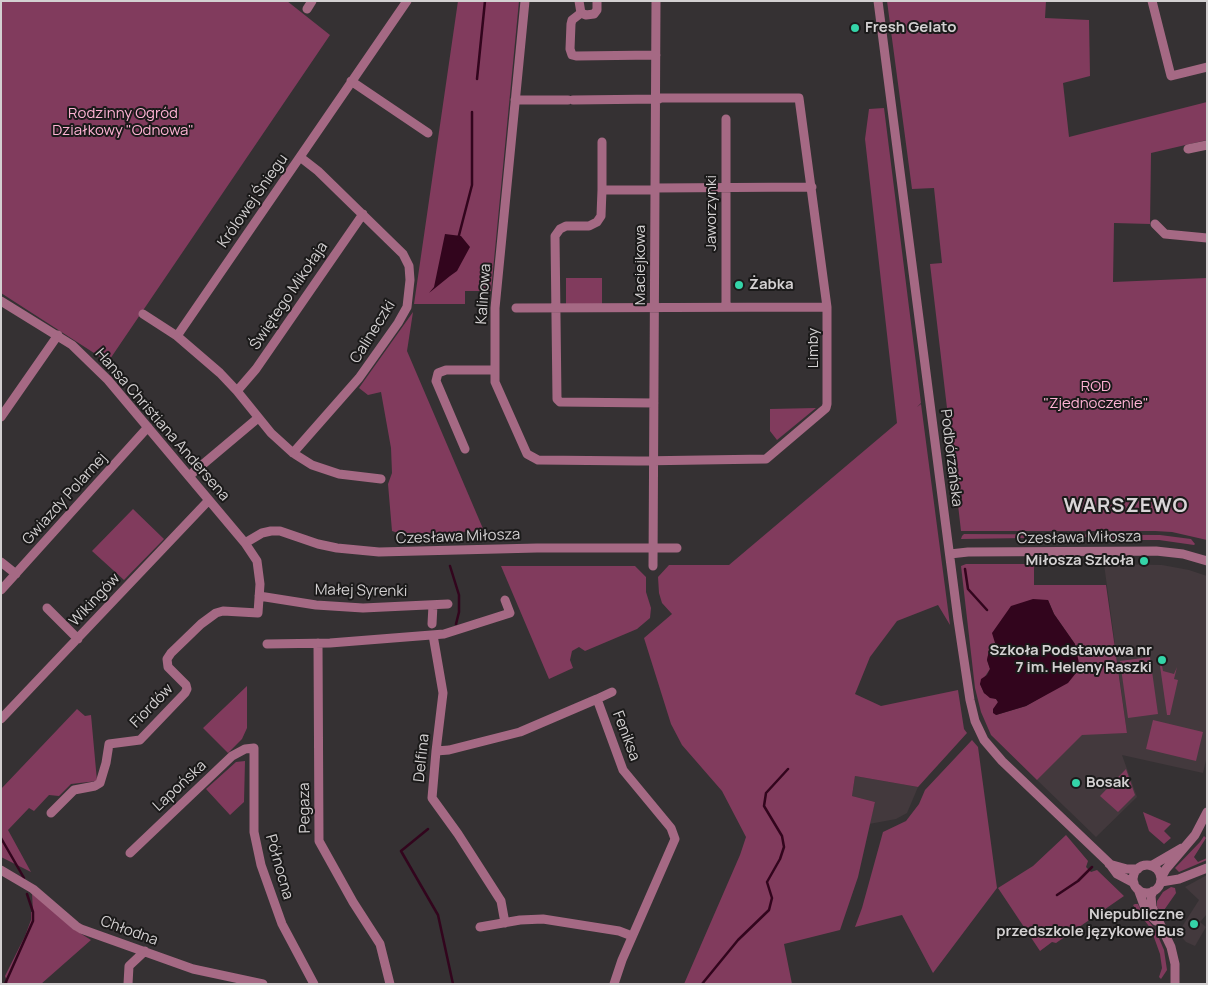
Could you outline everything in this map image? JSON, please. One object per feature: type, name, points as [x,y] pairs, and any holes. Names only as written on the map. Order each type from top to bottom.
[{"type":"street","name":"Królowej Śniegu","points":[[177,336],[407,1]]},
{"type":"street","name":"Kalinowa","points":[[525,1],[495,308],[495,382],[527,454],[533,459],[653,461]]},
{"type":"street","points":[[579,1],[581,13]]},
{"type":"street","points":[[581,13],[586,15],[594,14],[597,10],[597,1]]},
{"type":"street","name":"Maciejkowa","points":[[653,566],[656,1]]},
{"type":"street","name":"Podbórzańska","points":[[878,1],[950,554],[970,700],[975,720],[981,735],[1002,761],[1109,864],[1117,874],[1136,886]]},
{"type":"street","points":[[1152,1],[1171,76],[1207,67]]},
{"type":"street","points":[[581,13],[571,24],[570,49],[574,56],[656,55]]},
{"type":"street","points":[[351,81],[428,133]]},
{"type":"street","name":"Limby","points":[[653,461],[766,459],[826,408],[827,404],[827,307],[799,98],[655,99]]},
{"type":"street","points":[[515,100],[655,99]]},
{"type":"street","name":"Jaworzynki","points":[[726,119],[726,307]]},
{"type":"street","points":[[602,142],[601,216],[597,222],[589,226],[566,226],[560,229],[555,236],[558,401],[654,403]]},
{"type":"street","points":[[1188,149],[1207,145]]},
{"type":"street","name":"Calineczki","points":[[293,454],[359,378],[398,323],[407,307],[410,280],[407,260],[398,248],[318,171],[300,157]]},
{"type":"street","points":[[602,190],[812,187]]},
{"type":"street","name":"Świętego Mikołaja","points":[[237,391],[256,369],[363,214]]},
{"type":"street","points":[[1155,224],[1165,234],[1207,238]]},
{"type":"street","name":"Hansa Christiana Andersena","points":[[1,301],[58,335],[72,345],[98,370],[245,542]]},
{"type":"street","points":[[516,308],[827,307]]},
{"type":"street","points":[[142,314],[177,336],[220,373],[271,433],[293,454],[312,465],[338,474],[381,479]]},
{"type":"street","points":[[1,417],[58,335]]},
{"type":"street","points":[[465,449],[436,382],[438,373],[446,370],[495,370]]},
{"type":"street","points":[[189,476],[258,418]]},
{"type":"street","name":"Gwiazdy Polarnej","points":[[1,590],[148,427]]},
{"type":"street","name":"Wikingów","points":[[1,719],[209,500]]},
{"type":"street","name":"Czesława Miłosza","points":[[245,542],[255,536],[271,531],[280,531],[318,544],[379,552],[538,548],[677,548]]},
{"type":"street","points":[[245,542],[257,562],[260,596]]},
{"type":"street","name":"Czesława Miłosza","points":[[950,554],[968,552],[1161,551],[1184,554],[1207,561]]},
{"type":"street","points":[[1,562],[16,574]]},
{"type":"street","name":"Małej Syrenki","points":[[260,596],[316,605],[347,607],[448,604]]},
{"type":"street","name":"Fiordów","points":[[51,812],[74,790],[95,786],[100,783],[109,744],[140,740],[185,693],[186,685],[168,667],[167,659],[210,616],[223,612],[258,613],[260,596]]},
{"type":"street","points":[[267,644],[318,643],[444,634],[510,612],[506,600]]},
{"type":"street","points":[[432,624],[433,605]]},
{"type":"street","points":[[47,608],[78,639]]},
{"type":"street","name":"Delfina","points":[[433,635],[444,693],[432,798],[458,834],[501,901],[505,923]]},
{"type":"street","name":"Pegaza","points":[[318,643],[320,841],[353,902],[380,944],[390,984]]},
{"type":"street","points":[[597,699],[612,692]]},
{"type":"street","name":"Feniksa","points":[[436,750],[448,750],[520,732],[597,699],[623,770],[671,828],[675,838],[632,936],[614,984]]},
{"type":"street","name":"Lapońska","points":[[130,853],[232,756],[245,749],[254,748]]},
{"type":"street","name":"Północna","points":[[254,748],[254,832],[258,856],[282,924],[314,984]]},
{"type":"street","points":[[1136,886],[1145,893],[1153,891],[1159,886],[1164,871],[1198,831],[1207,812]]},
{"type":"street","points":[[1151,866],[1184,847]]},
{"type":"street","points":[[1109,864],[1128,869],[1138,869]]},
{"type":"street","points":[[1159,922],[1146,912],[1136,886],[1134,874],[1143,866],[1151,866],[1158,870],[1161,880]]},
{"type":"street","points":[[1161,880],[1179,880],[1207,868]]},
{"type":"street","name":"Chłodna","points":[[1,870],[33,889],[76,926],[194,969],[263,984]]},
{"type":"street","points":[[1153,891],[1151,902],[1168,938],[1172,952],[1173,983]]},
{"type":"street","points":[[480,927],[528,920],[549,920],[619,931],[632,936]]},
{"type":"street","points":[[128,984],[128,966],[145,951]]},
{"type":"shaded area","points":[[445,234],[461,236],[470,247],[457,271],[429,293],[434,287]]},
{"type":"shaded area","name":"Szkoła Podstawowa nr 7 im. Heleny Raszki","points":[[1104,564],[1162,565],[1189,570],[1207,576],[1207,756],[1203,773],[1122,755],[1137,797],[1096,837],[1037,780],[1082,734],[1127,733]]},
{"type":"shaded area","points":[[1033,599],[1048,600],[1054,614],[1075,644],[1080,668],[1068,683],[1026,706],[996,715],[993,713],[993,709],[998,702],[984,693],[980,684],[981,679],[987,675],[990,669],[987,660],[989,650],[992,649],[1000,653],[1003,651],[995,643],[992,633],[1011,606]]},
{"type":"shaded area","points":[[855,776],[918,787],[907,813],[896,819],[869,824],[875,802],[852,796]]},
{"type":"shaded area","name":"Niepubliczne przedszkole językowe Bus","points":[[1207,875],[1207,914],[1200,922],[1206,927],[1195,946],[1186,942],[1178,933],[1199,900],[1185,887]]},
{"type":"green space","name":"Rodzinny Ogród Działkowy \"Odnowa\"","points":[[1,1],[287,1],[330,35],[108,362],[1,293]]},
{"type":"green space","points":[[458,1],[519,1],[491,291],[465,291],[465,304],[414,304]]},
{"type":"green space","name":"ROD \"Zjednoczenie\"","points":[[887,1],[1046,1],[1045,18],[1089,20],[1090,76],[1063,83],[1069,137],[1207,102],[1207,140],[1151,153],[1150,224],[1114,223],[1113,282],[1207,278],[1207,540],[1172,532],[1155,531],[961,531],[949,426],[958,432],[949,425],[930,264],[942,263],[934,188],[912,189]]},
{"type":"green space","points":[[884,108],[921,403],[917,407],[921,404],[950,625],[938,605],[897,621],[870,657],[855,694],[881,706],[958,690],[964,729],[967,733],[918,787],[855,776],[852,796],[875,802],[858,877],[840,930],[784,944],[792,984],[684,984],[746,837],[722,791],[682,745],[671,724],[644,638],[672,614],[662,603],[658,577],[669,565],[729,565],[897,423],[865,139],[869,109]]},
{"type":"green space","points":[[566,278],[602,278],[602,305],[566,305]]},
{"type":"green space","points":[[413,312],[407,351],[484,531],[401,534],[392,531],[388,484],[392,473],[391,448],[381,392],[368,395],[359,388]]},
{"type":"green space","points":[[816,408],[777,440],[770,431],[770,409]]},
{"type":"green space","points":[[133,509],[164,539],[124,580],[92,551]]},
{"type":"green space","points":[[964,534],[1160,535],[1191,539],[1195,544],[1159,540],[1105,540],[1094,537],[961,539]]},
{"type":"green space","points":[[966,564],[1035,564],[1034,585],[1106,585],[1127,733],[1082,735],[1037,780],[991,735],[981,712],[975,688],[961,566]],"holes":[[[1048,600],[1054,614],[1075,644],[1045,695],[1026,706],[996,715],[998,702],[984,693],[980,684],[990,669],[987,660],[992,649],[1000,653],[1003,651]]]},
{"type":"green space","points":[[501,566],[635,566],[646,577],[646,592],[651,608],[650,618],[637,629],[585,651],[579,647],[572,651],[570,660],[573,668],[549,679]]},
{"type":"green space","points":[[1150,657],[1158,714],[1128,718],[1120,661]]},
{"type":"green space","points":[[1159,659],[1161,660],[1163,671],[1174,674],[1177,667],[1174,679],[1178,680],[1170,715],[1167,715]]},
{"type":"green space","points":[[247,686],[247,728],[242,739],[228,753],[203,728]]},
{"type":"green space","points":[[77,709],[85,716],[91,715],[97,781],[71,784],[59,796],[49,795],[34,811],[29,808],[8,830],[31,872],[1,857],[1,789]]},
{"type":"green space","points":[[1153,720],[1203,732],[1196,761],[1146,749]]},
{"type":"green space","points":[[972,740],[978,747],[997,888],[933,973],[902,915],[855,927],[883,832],[906,821],[919,804],[925,790]]},
{"type":"green space","points":[[245,761],[244,802],[230,815],[206,789],[236,762]]},
{"type":"green space","points":[[1126,769],[1135,795],[1118,812],[1100,796]]},
{"type":"green space","points":[[1143,812],[1171,824],[1164,831],[1171,838],[1164,844],[1149,831]]},
{"type":"green space","points":[[1066,835],[1088,861],[1086,867],[1091,872],[1097,870],[1124,896],[1056,943],[1052,942],[1040,951],[998,888],[1033,866]]},
{"type":"green space","points":[[1204,836],[1206,838],[1194,857],[1198,862],[1207,858],[1207,860],[1179,872],[1175,868]]},
{"type":"green space","points":[[1171,887],[1175,888],[1176,893],[1162,913],[1157,907],[1157,901],[1163,892]]},
{"type":"green space","points":[[32,893],[75,930],[91,940],[41,984],[8,984],[5,976],[31,920],[31,912],[33,912]]},
{"type":"green space","points":[[1138,904],[1142,913],[1155,929],[1164,950],[1167,970],[1161,979],[1159,977],[1162,968],[1160,954],[1151,929],[1133,905]]},
{"type":"waterway","points":[[477,79],[485,1]]},
{"type":"waterway","points":[[458,239],[472,185],[472,112]]},
{"type":"waterway","points":[[450,566],[459,595],[459,612],[456,624]]},
{"type":"waterway","points":[[965,569],[968,589],[987,610]]},
{"type":"waterway","points":[[702,984],[738,940],[769,910],[772,898],[767,882],[780,859],[784,847],[782,836],[764,806],[766,793],[788,769]]},
{"type":"waterway","points":[[428,829],[401,851],[438,915],[453,984]]},
{"type":"waterway","points":[[1,838],[24,878]]},
{"type":"waterway","points":[[1057,895],[1078,881],[1092,867]]},
{"type":"waterway","points":[[5,984],[33,921],[33,912],[27,894]]},
{"type":"place","name":"Fresh Gelato","points":[[855,28]]},
{"type":"place","name":"Żabka","points":[[739,285]]},
{"type":"place","name":"Miłosza Szkoła","points":[[1144,561]]},
{"type":"place","name":"Szkoła Podstawowa nr 7 im. Heleny Raszki","points":[[1162,660]]},
{"type":"place","name":"Bosak","points":[[1076,783]]},
{"type":"place","name":"Niepubliczne przedszkole językowe Bus","points":[[1194,924]]},
{"type":"district","name":"WARSZEWO","points":[[1126,506]]}]
